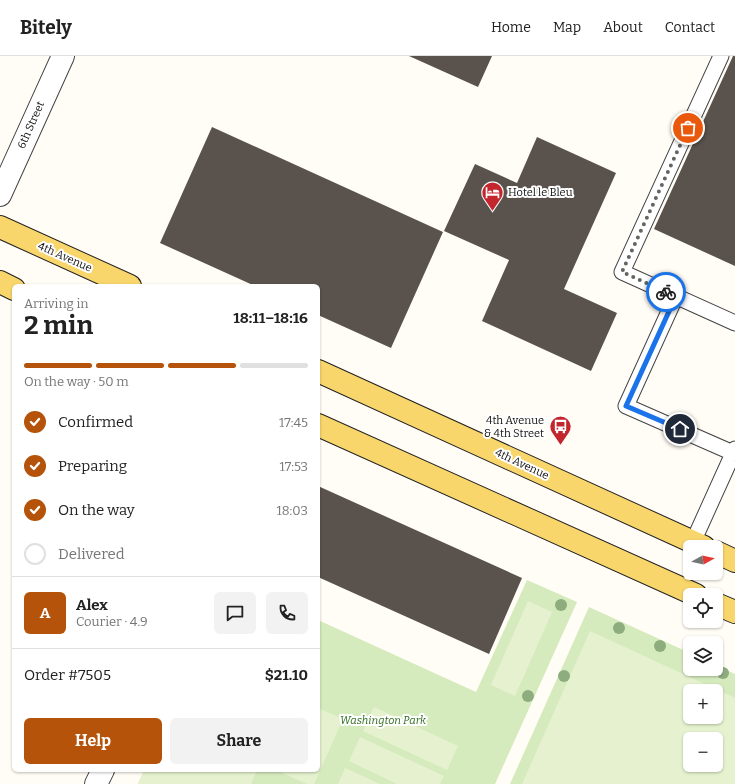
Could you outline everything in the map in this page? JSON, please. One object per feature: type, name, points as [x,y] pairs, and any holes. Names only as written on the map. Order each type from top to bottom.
[{"type":"main road","name":"4th Avenue","points":[[0,227],[126,284]]},
{"type":"main road","points":[[0,282],[12,288]]},
{"type":"main road","name":"4th Avenue","points":[[320,372],[690,540]]},
{"type":"main road","points":[[320,426],[683,589]]},
{"type":"main road","points":[[723,555],[735,561]]},
{"type":"main road","points":[[723,607],[735,612]]},
{"type":"street","name":"6th Street","points":[[0,195],[63,56]]},
{"type":"street","points":[[96,784],[102,772]]},
{"type":"lane","points":[[721,56],[622,272],[735,323]]},
{"type":"lane","points":[[676,296],[626,406],[734,451],[701,540]]},
{"type":"green space","name":"Washington Park","points":[[527,580],[577,602],[495,784],[138,784],[143,772],[320,772],[320,621],[476,692]]},
{"type":"green space","points":[[528,601],[552,612],[515,696],[491,685]]},
{"type":"green space","points":[[589,607],[683,650],[683,676],[723,676],[723,668],[735,674],[735,784],[510,784]]},
{"type":"green space","points":[[590,631],[683,674],[683,676],[687,676],[705,684],[683,684],[683,724],[723,724],[723,692],[735,698],[735,784],[522,784]]},
{"type":"green space","points":[[374,707],[458,746],[447,770],[363,731]]},
{"type":"green space","points":[[320,709],[343,719],[320,771]]},
{"type":"green space","points":[[360,737],[444,776],[440,784],[397,784],[349,761]]},
{"type":"green space","points":[[345,768],[380,784],[338,784]]},
{"type":"green space","points":[[143,772],[256,772],[251,784],[138,784]]},
{"type":"green space","points":[[280,772],[319,772],[314,784],[307,784]]},
{"type":"building","points":[[409,56],[492,56],[478,87]]},
{"type":"building","points":[[733,56],[735,56],[735,266],[654,229]]},
{"type":"building","points":[[212,127],[443,232],[391,348],[320,316],[320,284],[251,284],[160,243]]},
{"type":"building","points":[[537,137],[616,173],[564,289],[617,313],[591,371],[482,321],[509,260],[444,231],[475,164],[517,183]]},
{"type":"building","points":[[320,487],[522,578],[489,654],[320,578]]},
{"type":"way so far","points":[[666,292],[622,272],[688,128]]},
{"type":"place","name":"Hotel le Bleu","points":[[492,212]]},
{"type":"place","name":"4th Avenue & 4th Street","points":[[560,446]]},
{"type":"route","points":[[666,292],[676,296],[626,406],[680,429]]}]
